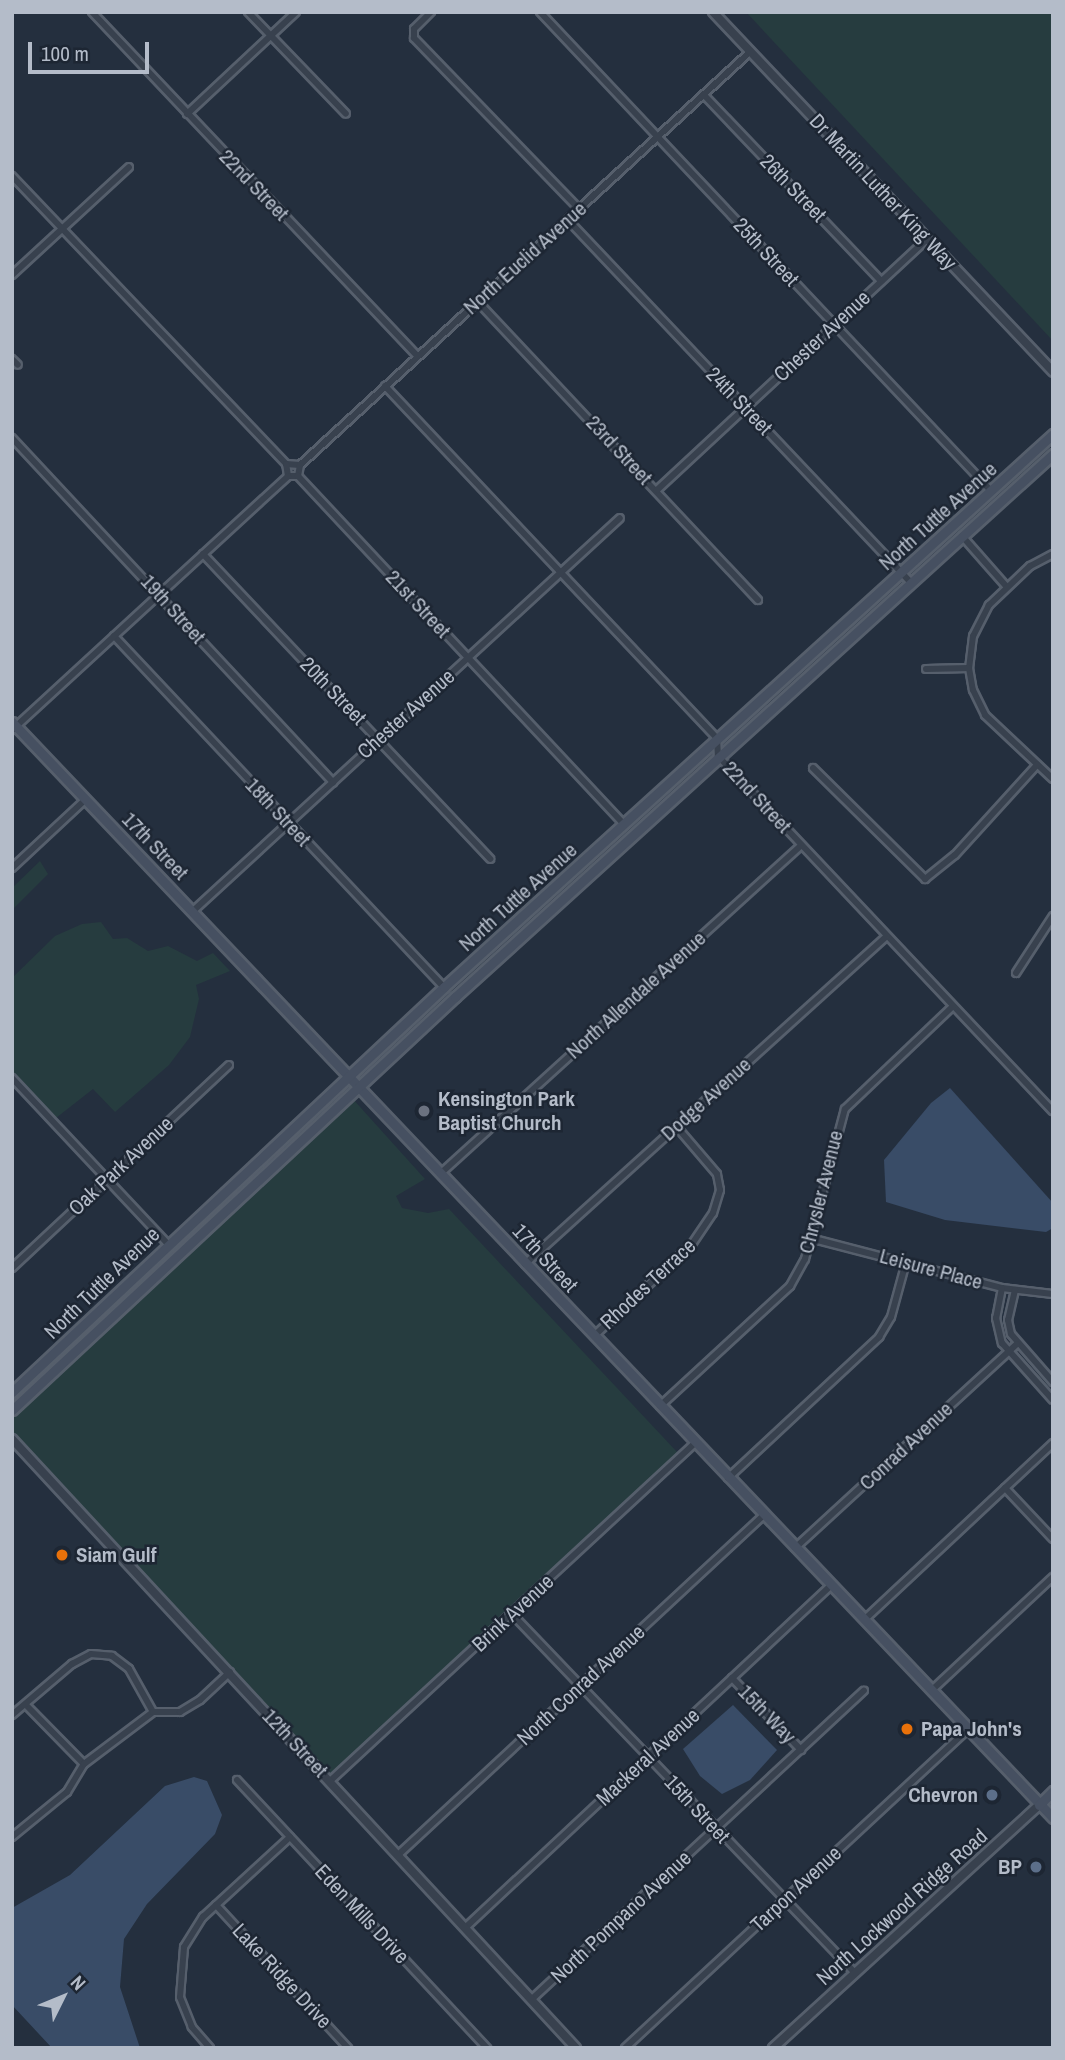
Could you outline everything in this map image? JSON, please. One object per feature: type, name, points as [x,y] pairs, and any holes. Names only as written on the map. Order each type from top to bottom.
[{"type":"main road","name":"North Tuttle Avenue","points":[[12,1392],[444,987],[1053,434]]},
{"type":"main road","name":"North Tuttle Avenue","points":[[12,1410],[718,756],[1053,454]]},
{"type":"main road","name":"17th Street","points":[[14,726],[350,1075],[440,1174],[1053,1818]]},
{"type":"main road","name":"North Lockwood Ridge Road","points":[[1040,1805],[1053,1791]]},
{"type":"street","name":"22nd Street","points":[[92,12],[417,356]]},
{"type":"street","points":[[248,12],[346,114]]},
{"type":"street","points":[[187,114],[296,12]]},
{"type":"street","points":[[431,12],[414,29],[421,46],[579,209]]},
{"type":"street","name":"25th Street","points":[[540,12],[991,491]]},
{"type":"street","name":"Dr Martin Luther King Way","points":[[713,12],[1053,372]]},
{"type":"street","name":"North Euclid Avenue","points":[[300,465],[750,52]]},
{"type":"street","name":"26th Street","points":[[704,95],[881,281]]},
{"type":"street","points":[[12,275],[129,167]]},
{"type":"street","points":[[12,176],[286,464],[288,476]]},
{"type":"street","name":"24th Street","points":[[568,220],[910,582]]},
{"type":"street","name":"Chester Avenue","points":[[657,490],[927,239]]},
{"type":"street","name":"23rd Street","points":[[478,302],[758,600]]},
{"type":"street","name":"22nd Street","points":[[385,386],[717,738],[718,756],[1053,1111]]},
{"type":"street","name":"19th Street","points":[[12,438],[332,782]]},
{"type":"street","points":[[14,726],[288,476],[298,476],[300,465],[286,464]]},
{"type":"street","name":"21st Street","points":[[298,476],[624,824]]},
{"type":"street","name":"Chester Avenue","points":[[193,911],[620,518]]},
{"type":"street","points":[[962,536],[1006,586]]},
{"type":"street","name":"20th Street","points":[[203,554],[490,859]]},
{"type":"street","points":[[1053,554],[1006,586],[977,624],[969,668],[973,690],[985,715],[1053,779]]},
{"type":"street","name":"18th Street","points":[[114,636],[444,987]]},
{"type":"street","points":[[926,669],[969,668]]},
{"type":"street","points":[[813,768],[925,879],[955,855],[1037,765]]},
{"type":"street","points":[[12,868],[86,799]]},
{"type":"street","name":"North Allendale Avenue","points":[[440,1174],[801,845]]},
{"type":"street","points":[[1016,973],[1053,916]]},
{"type":"street","name":"Dodge Avenue","points":[[526,1264],[887,936]]},
{"type":"street","name":"Chrysler Avenue","points":[[660,1406],[790,1286],[802,1267],[845,1109],[953,1006]]},
{"type":"street","name":"Oak Park Avenue","points":[[12,1268],[229,1065]]},
{"type":"street","points":[[12,1078],[168,1244]]},
{"type":"street","name":"Rhodes Terrace","points":[[594,1336],[692,1244],[713,1213],[720,1190],[717,1174],[676,1126]]},
{"type":"street","name":"Leisure Place","points":[[810,1238],[1002,1288],[1053,1294]]},
{"type":"street","points":[[728,1478],[879,1338],[891,1317],[905,1262]]},
{"type":"street","points":[[1002,1288],[996,1318],[1008,1353],[1053,1400]]},
{"type":"street","points":[[1015,1290],[1008,1320],[1017,1344],[1053,1382]]},
{"type":"street","name":"Conrad Avenue","points":[[795,1548],[1017,1344]]},
{"type":"street","name":"12th Street","points":[[12,1439],[576,2048]]},
{"type":"street","name":"Brink Avenue","points":[[330,1782],[695,1443]]},
{"type":"street","points":[[864,1620],[1053,1443]]},
{"type":"street","points":[[1005,1488],[1053,1539]]},
{"type":"street","name":"North Conrad Avenue","points":[[398,1855],[764,1515]]},
{"type":"street","points":[[931,1691],[1053,1577]]},
{"type":"street","name":"Mackeral Avenue","points":[[466,1927],[830,1586]]},
{"type":"street","name":"15th Street","points":[[512,1614],[854,1972]]},
{"type":"street","points":[[12,1715],[27,1706],[72,1664],[99,1654],[112,1656],[129,1669],[153,1712]]},
{"type":"street","points":[[12,1837],[68,1792],[84,1764],[153,1712],[180,1712],[230,1672]]},
{"type":"street","name":"15th Way","points":[[733,1678],[800,1750]]},
{"type":"street","name":"North Pompano Avenue","points":[[531,1999],[864,1691]]},
{"type":"street","points":[[27,1706],[84,1764]]},
{"type":"street","name":"Tarpon Avenue","points":[[625,2048],[967,1730]]},
{"type":"street","name":"Eden Mills Drive","points":[[237,1780],[486,2048]]},
{"type":"street","name":"North Lockwood Ridge Road","points":[[773,2048],[1040,1805]]},
{"type":"street","points":[[210,2048],[187,2017],[178,1979],[187,1940],[216,1905],[290,1837]]},
{"type":"street","name":"Lake Ridge Drive","points":[[216,1905],[348,2048]]},
{"type":"green space","points":[[746,12],[1053,12],[1053,341]]},
{"type":"green space","points":[[40,861],[48,874],[12,910],[12,888]]},
{"type":"green space","points":[[101,922],[113,939],[127,938],[148,951],[168,946],[197,961],[213,953],[230,971],[196,985],[199,999],[190,1037],[169,1065],[115,1112],[93,1089],[56,1118],[12,1071],[12,978],[55,936],[82,924]]},
{"type":"green space","points":[[352,1098],[425,1179],[396,1196],[402,1208],[428,1213],[449,1209],[678,1453],[331,1775],[12,1433],[12,1416]]},
{"type":"water","points":[[950,1088],[1053,1203],[1053,1228],[1046,1232],[945,1220],[886,1202],[884,1160],[931,1103]]},
{"type":"water","points":[[733,1705],[777,1750],[750,1780],[722,1794],[700,1776],[683,1749]]},
{"type":"water","points":[[194,1777],[207,1781],[222,1815],[215,1834],[147,1904],[124,1939],[120,1987],[140,2048],[52,2048],[12,2005],[12,1908],[70,1875],[165,1786]]},
{"type":"place","name":"Kensington Park Baptist Church","points":[[424,1111]]},
{"type":"place","name":"Siam Gulf","points":[[62,1555]]},
{"type":"place","name":"Papa John's","points":[[907,1729]]},
{"type":"place","name":"Chevron","points":[[992,1795]]},
{"type":"place","name":"BP","points":[[1036,1867]]}]
